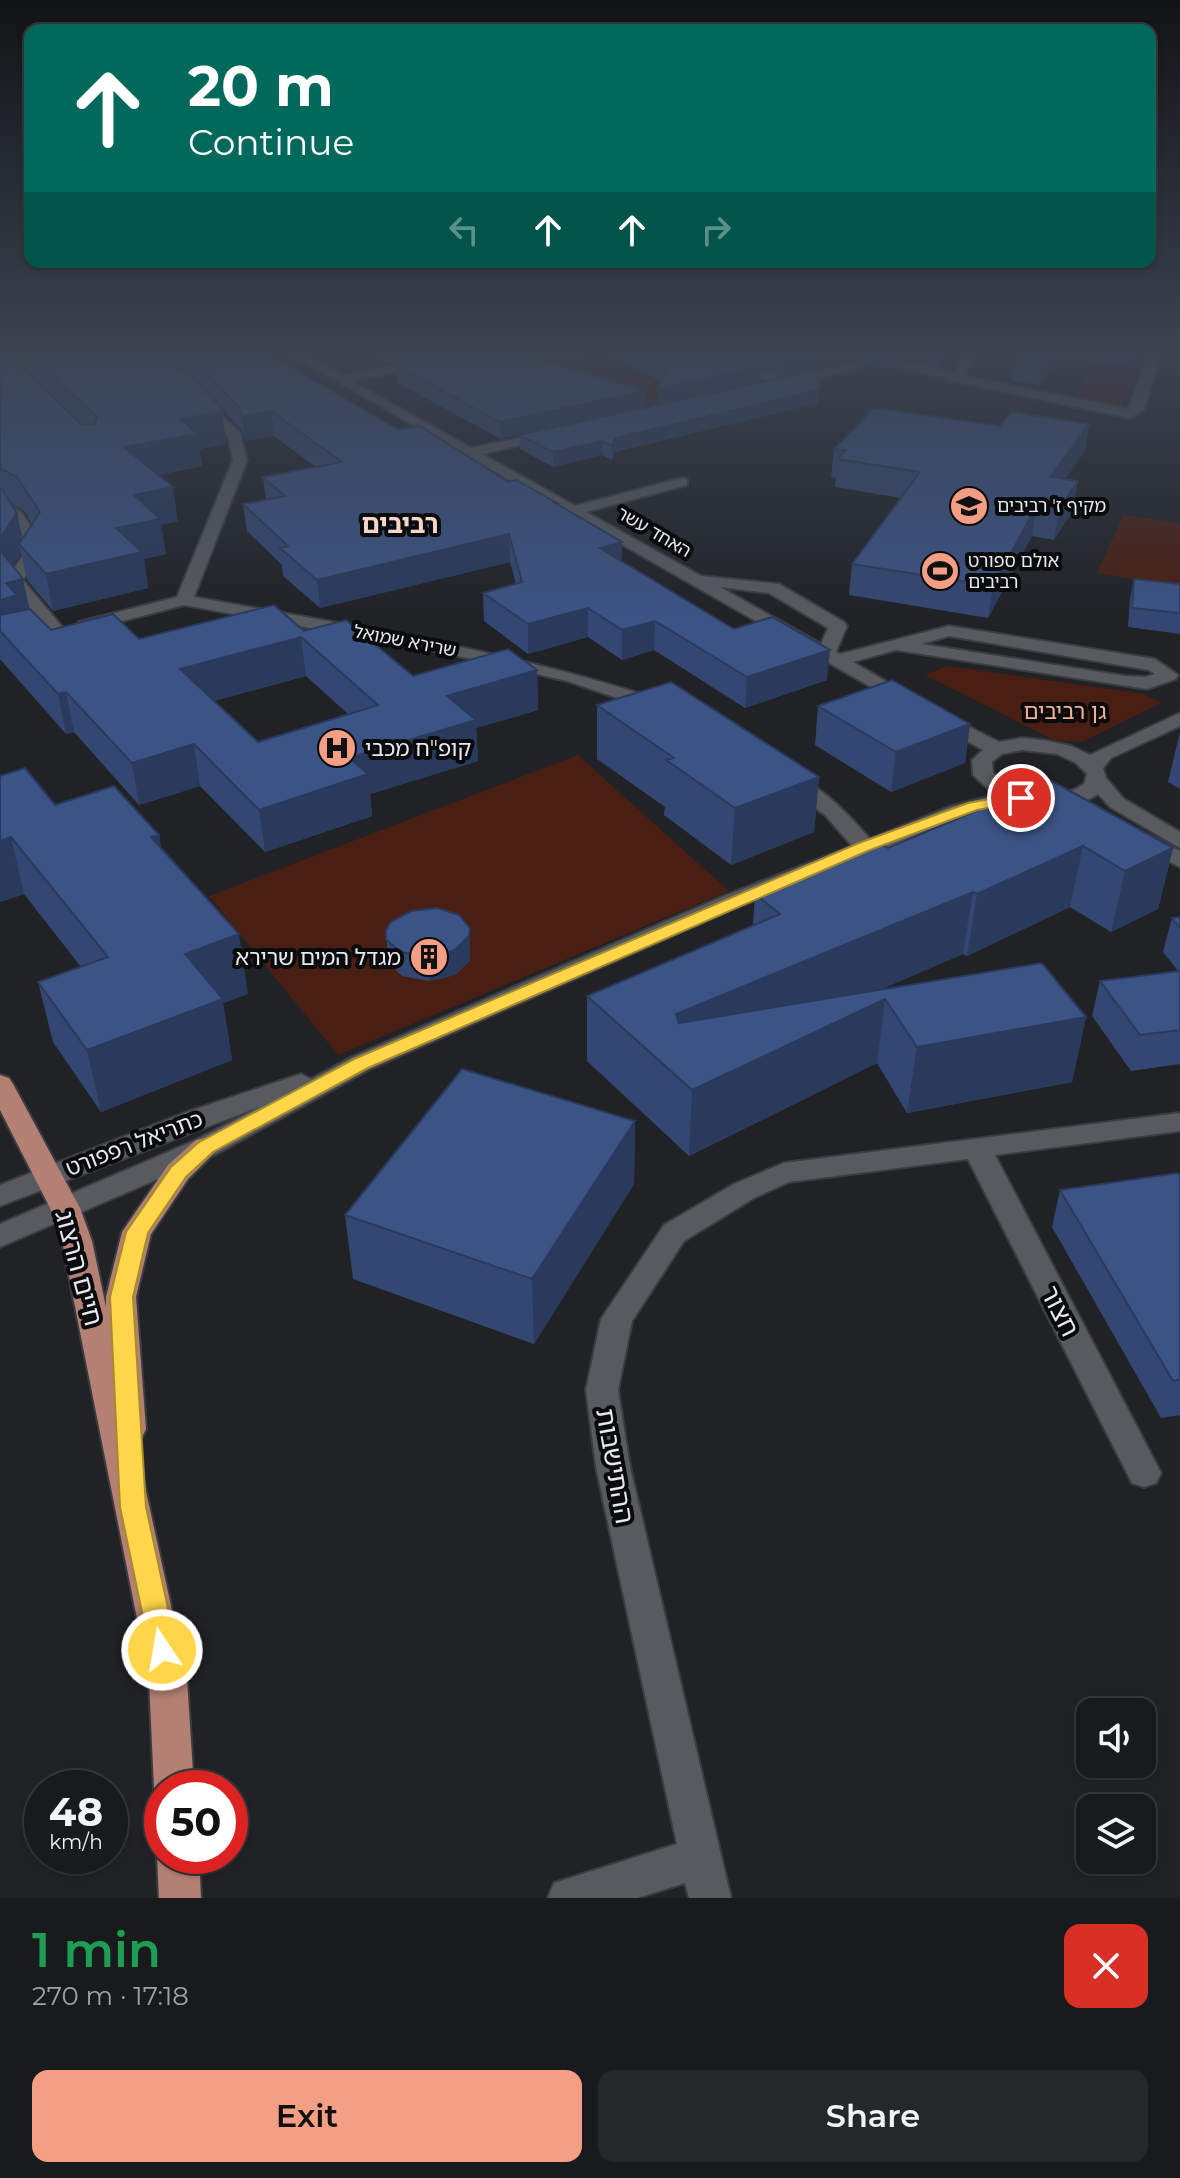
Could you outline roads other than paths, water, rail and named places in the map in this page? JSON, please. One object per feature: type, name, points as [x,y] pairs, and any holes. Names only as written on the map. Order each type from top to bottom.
[{"type":"main road","name":"חיים הרצוג","points":[[0,1084],[65,1208],[77,1241],[168,1679],[173,1770]]},
{"type":"main road","points":[[133,1507],[121,1297],[137,1232],[178,1172],[206,1147]]},
{"type":"main road","points":[[179,1874],[180,1898]]},
{"type":"street","points":[[0,503],[16,516],[36,548],[14,580],[51,635],[184,600],[240,460],[236,440]]},
{"type":"street","name":"האחד עשר","points":[[449,440],[996,749]]},
{"type":"street","points":[[471,452],[527,440]]},
{"type":"street","points":[[576,510],[682,482]]},
{"type":"street","points":[[695,579],[773,588],[838,626],[832,657],[949,631],[1155,665],[1169,675],[1147,683],[1125,682],[897,645]]},
{"type":"street","name":"שרירא שמואל","points":[[184,600],[460,651],[572,677],[676,712]]},
{"type":"street","points":[[1180,719],[1119,745],[1098,750],[1069,752],[1038,744],[996,749],[982,760],[983,775],[989,782],[1021,798],[1063,801],[1093,812],[1180,860]]},
{"type":"street","points":[[1063,801],[1087,794],[1095,774],[1096,760],[1119,745]]},
{"type":"street","points":[[1069,752],[1095,774],[1117,803],[1180,841]]},
{"type":"street","points":[[781,776],[833,810],[864,846]]},
{"type":"street","name":"כתריאל רפפורט","points":[[940,818],[978,795],[989,782]]},
{"type":"street","name":"כתריאל רפפורט","points":[[0,1196],[197,1118],[361,1063],[864,846],[988,802],[1021,798]]},
{"type":"street","name":"כתריאל רפפורט","points":[[0,1236],[206,1147],[361,1063]]},
{"type":"street","name":"ההתישבות","points":[[710,1898],[613,1467],[602,1390],[617,1319],[674,1233],[744,1191],[784,1173],[1180,1122]]},
{"type":"street","name":"חצור","points":[[977,1148],[1144,1473]]},
{"type":"street","points":[[569,1898],[701,1857]]},
{"type":"place","name":"מקיף ז' רביבים","points":[[969,506]]},
{"type":"place","name":"אולם ספורט רביבים","points":[[940,571]]},
{"type":"place","name":"קופ\"ח מכבי","points":[[337,748]]},
{"type":"place","name":"מגדל המים שרירא","points":[[429,957]]},
{"type":"district","name":"רביבים","points":[[400,524]]},
{"type":"park label","name":"גן רביבים","points":[[1065,711]]}]
